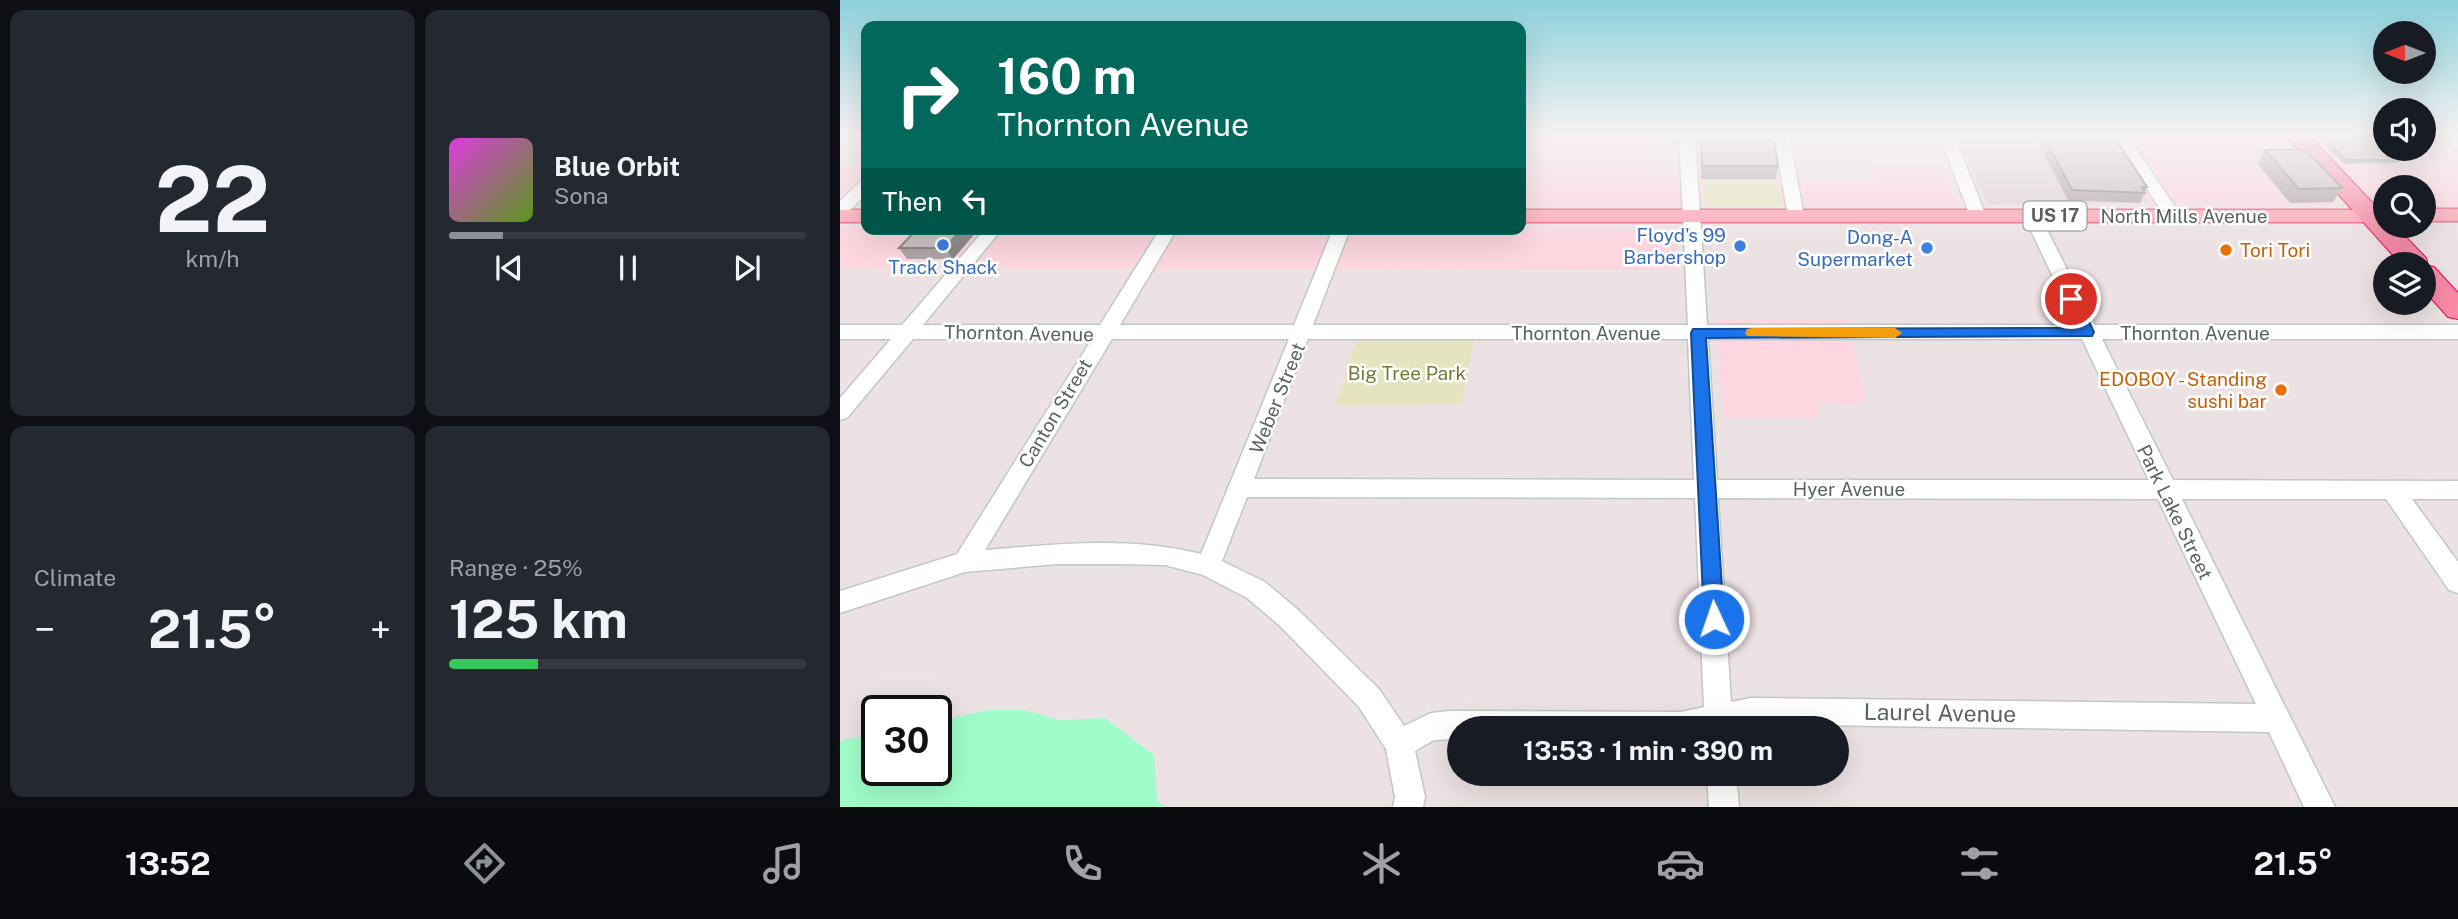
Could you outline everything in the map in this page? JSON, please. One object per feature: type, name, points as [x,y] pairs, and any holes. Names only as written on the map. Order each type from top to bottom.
[{"type":"highway","points":[[2334,173],[2373,211]]},
{"type":"highway","points":[[2395,238],[2406,252]]},
{"type":"highway","points":[[2436,286],[2458,310]]},
{"type":"main road","points":[[2436,215],[2458,215]]},
{"type":"main road","points":[[840,216],[861,216]]},
{"type":"main road","name":"North Mills Avenue","points":[[1526,216],[2373,216]]},
{"type":"street","points":[[1689,173],[1719,716]]},
{"type":"street","points":[[1789,173],[1796,216]]},
{"type":"street","points":[[1960,173],[1978,216]]},
{"type":"street","points":[[2145,173],[2173,216]]},
{"type":"street","points":[[840,210],[861,190]]},
{"type":"street","name":"Park Lake Street","points":[[2032,216],[2320,807]]},
{"type":"street","points":[[840,412],[989,235]]},
{"type":"street","name":"Canton Street","points":[[965,562],[1165,235]]},
{"type":"street","name":"Weber Street","points":[[1208,566],[1340,235]]},
{"type":"street","name":"Thornton Avenue","points":[[840,332],[2458,332]]},
{"type":"street","name":"Hyer Avenue","points":[[1240,488],[2458,490]]},
{"type":"street","points":[[2392,490],[2458,582]]},
{"type":"street","points":[[840,602],[965,562],[1057,554],[1119,554],[1165,555],[1208,566],[1256,590],[1288,617],[1369,698],[1399,744],[1410,797],[1408,807]]},
{"type":"street","name":"Laurel Avenue","points":[[1736,716],[1751,711],[2276,718]]},
{"type":"street","name":"Laurel Avenue","points":[[1399,744],[1431,727],[1447,725]]},
{"type":"street","points":[[1723,786],[1724,807]]},
{"type":"shaded area","points":[[840,173],[861,173],[861,204],[840,204]]},
{"type":"shaded area","points":[[1526,173],[1776,173],[1777,180],[1876,180],[1874,173],[1946,173],[1959,205],[1526,205]]},
{"type":"shaded area","points":[[1974,173],[2131,173],[2149,202],[1988,205]]},
{"type":"shaded area","points":[[2130,173],[2308,173],[2337,205],[2148,204]]},
{"type":"shaded area","points":[[2330,173],[2458,173],[2458,215],[2436,215],[2436,175],[2373,175],[2373,216],[2370,216]]},
{"type":"shaded area","points":[[840,228],[861,228],[861,235],[1526,235],[1526,229],[1676,229],[1677,270],[840,268]]},
{"type":"shaded area","points":[[1716,319],[1847,319],[1866,403],[1816,403],[1818,417],[1723,417]]},
{"type":"shaded area","points":[[988,710],[1024,710],[1060,720],[1105,718],[1154,755],[1157,800],[1165,807],[840,807],[840,741],[861,737],[861,786],[952,786],[952,718]]},
{"type":"green space","points":[[1703,173],[1775,173],[1782,205],[1703,205]]},
{"type":"green space","name":"Big Tree Park","points":[[1474,340],[1461,404],[1336,405],[1356,341]]},
{"type":"building","points":[[2063,173],[2138,173],[2147,187],[2142,187],[2145,193],[2072,190]]},
{"type":"building","points":[[2285,173],[2327,173],[2342,188],[2299,189]]},
{"type":"building","points":[[911,235],[957,235],[945,248],[899,248]]},
{"type":"slow traffic","points":[[1752,333],[1895,333]]},
{"type":"place","name":"Track Shack","points":[[943,245]]},
{"type":"place","name":"Floyd's 99 Barbershop","points":[[1740,246]]},
{"type":"place","name":"Dong-A Supermarket","points":[[1927,248]]},
{"type":"place","name":"Tori Tori","points":[[2226,250]]},
{"type":"place","name":"EDOBOY - Standing sushi bar","points":[[2281,390]]},
{"type":"route","points":[[1714,619],[1699,333],[2087,332],[2071,299]]}]
